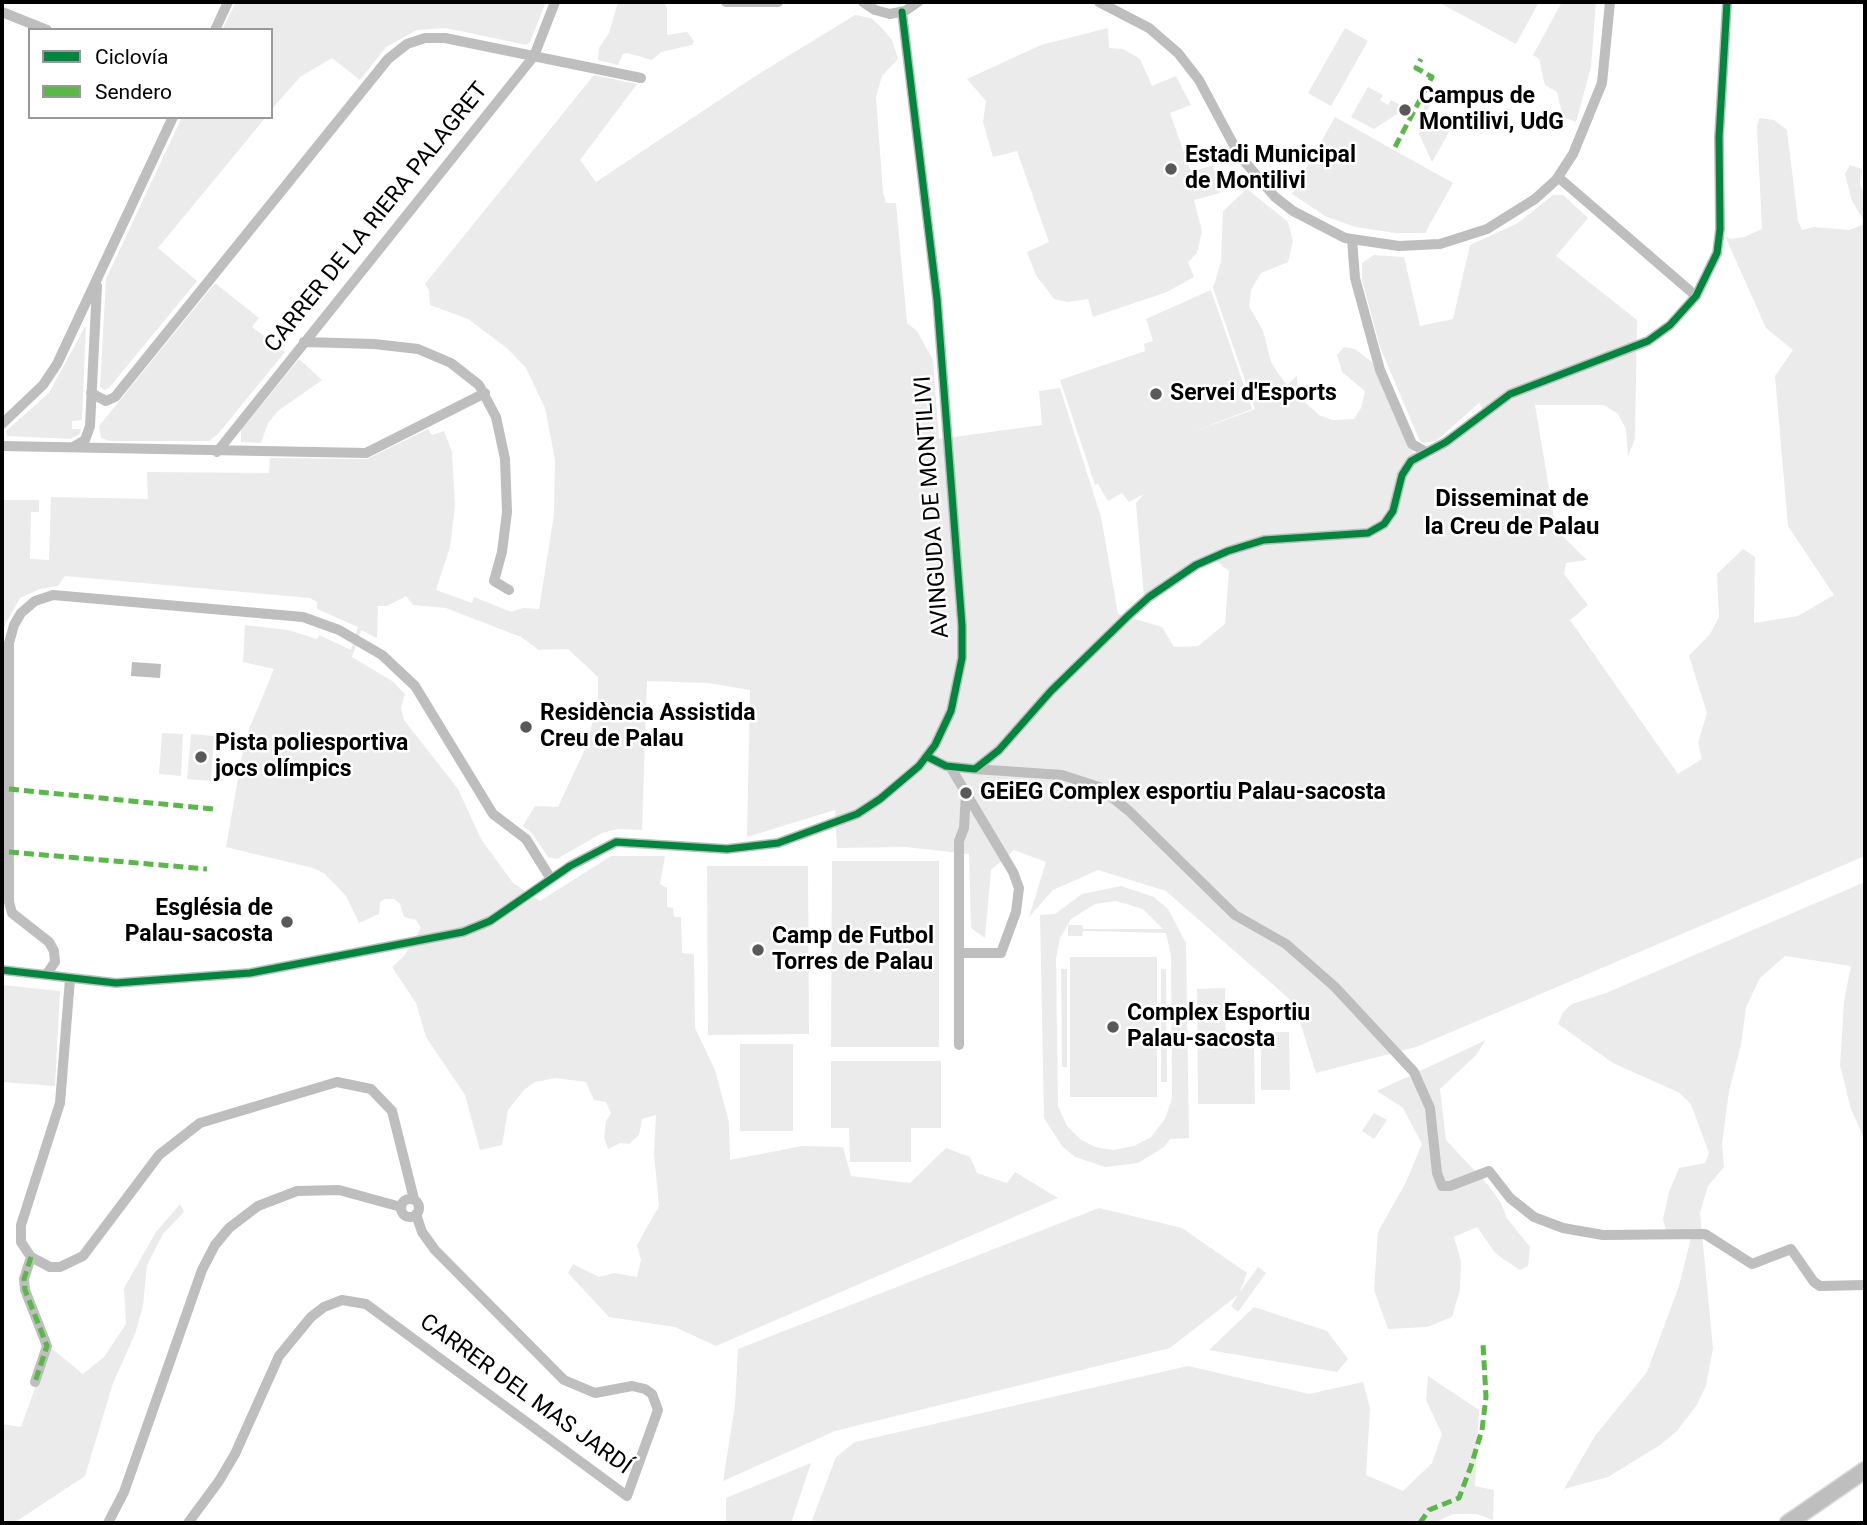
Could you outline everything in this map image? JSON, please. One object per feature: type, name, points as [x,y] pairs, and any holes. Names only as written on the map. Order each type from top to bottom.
[{"type":"highway","points":[[1788,1523],[1865,1470]]},
{"type":"street","points":[[216,28],[228,2]]},
{"type":"street","name":"CARRER DE LA RIERA PALAGRET","points":[[217,452],[534,57],[555,2]]},
{"type":"street","points":[[726,2],[778,2]]},
{"type":"street","points":[[863,2],[881,12],[902,12],[918,2]]},
{"type":"street","points":[[1099,2],[1149,28],[1178,53],[1199,80],[1239,155],[1267,189],[1293,211],[1352,239],[1399,246],[1429,246],[1487,229],[1535,199],[1558,177],[1573,154],[1602,83],[1610,2]]},
{"type":"street","points":[[1108,2],[1117,10]]},
{"type":"street","points":[[975,769],[999,750],[1051,691],[1149,597],[1196,565],[1240,547],[1285,537],[1325,538],[1368,533],[1384,524],[1393,511],[1402,475],[1411,461],[1446,442],[1510,394],[1648,341],[1670,324],[1696,296],[1717,253],[1720,229],[1719,137],[1727,2]]},
{"type":"street","points":[[2,12],[42,28]]},
{"type":"street","name":"AVINGUDA DE MONTILIVI","points":[[2,970],[116,983],[250,973],[463,932],[490,921],[551,879],[617,842],[727,849],[778,843],[857,814],[905,780],[928,757],[951,711],[961,658],[962,626],[938,310],[902,12]]},
{"type":"street","points":[[91,393],[106,401],[115,397],[399,50],[421,39],[440,37],[641,78]]},
{"type":"street","points":[[2,424],[43,385],[80,315],[172,119]]},
{"type":"street","points":[[1558,177],[1696,296]]},
{"type":"street","points":[[1352,239],[1355,278],[1379,366],[1412,444],[1426,452]]},
{"type":"street","points":[[70,448],[85,440],[90,426],[98,277]]},
{"type":"street","points":[[80,315],[94,325]]},
{"type":"street","points":[[304,342],[374,344],[418,349],[457,366],[485,393],[502,437],[508,484],[505,537],[494,581],[509,590]]},
{"type":"street","points":[[2,446],[366,453],[485,393]]},
{"type":"street","points":[[90,426],[98,443],[112,450]]},
{"type":"street","points":[[46,975],[55,962],[54,951],[49,942],[12,913],[9,902],[9,643],[12,629],[21,613],[35,601],[52,595],[303,617],[339,629],[382,655],[415,685],[493,814],[526,839],[551,879]]},
{"type":"street","points":[[928,757],[951,768],[1062,775],[1099,787],[1129,811],[1234,915],[1286,944],[1335,986],[1373,1031],[1409,1064],[1430,1108],[1438,1179],[1442,1185],[1450,1186],[1489,1171],[1510,1198],[1535,1216],[1563,1228],[1603,1235],[1705,1234],[1752,1264],[1791,1249],[1814,1282],[1820,1286],[1865,1284]]},
{"type":"street","points":[[951,768],[1013,872],[1019,888],[1016,912],[1001,953],[959,953]]},
{"type":"street","points":[[959,1045],[959,841],[964,828],[966,793]]},
{"type":"street","points":[[70,979],[60,1103],[21,1226],[21,1241],[31,1257],[50,1267],[60,1267],[83,1256],[159,1155],[200,1123],[337,1082],[371,1089],[392,1111],[414,1199],[419,1208],[416,1214],[406,1216],[401,1207],[339,1190],[297,1191],[258,1206],[229,1228],[215,1245],[202,1270],[124,1492],[108,1523]]},
{"type":"street","points":[[401,1207],[407,1199],[414,1199]]},
{"type":"street","name":"CARRER DEL MAS JARDÍ","points":[[188,1523],[235,1454],[279,1356],[311,1317],[333,1301],[342,1300],[366,1304],[626,1496],[658,1410],[652,1394],[645,1389],[632,1387],[595,1393],[564,1380],[435,1250],[422,1232],[416,1214]]},
{"type":"street","points":[[31,1257],[24,1279],[25,1290],[47,1346],[35,1382]]},
{"type":"shaded area","points":[[236,2],[546,2],[530,42],[526,45],[446,28],[417,30],[386,47],[360,80],[332,58],[300,77],[273,108],[273,28],[223,28]]},
{"type":"shaded area","points":[[618,2],[664,3],[667,8],[667,35],[687,32],[694,41],[692,45],[661,52],[652,60],[627,53],[623,54],[618,65],[598,60],[599,48],[609,33]]},
{"type":"shaded area","points":[[1438,2],[1539,2],[1516,44]]},
{"type":"shaded area","points":[[1562,2],[1596,2],[1591,67],[1576,122],[1563,117],[1557,92],[1545,85],[1539,59],[1533,55]]},
{"type":"shaded area","points":[[855,15],[871,18],[880,26],[892,40],[898,59],[882,76],[876,97],[883,192],[886,203],[896,203],[907,323],[917,331],[933,360],[939,439],[1042,425],[1039,391],[1060,388],[1101,517],[1118,614],[1162,627],[1174,647],[1198,646],[1225,624],[1229,571],[1210,556],[1144,597],[1136,503],[1144,494],[1129,502],[1122,493],[1108,501],[1098,484],[1095,485],[1060,380],[1145,351],[1144,344],[1153,341],[1146,319],[1211,290],[1252,409],[1190,433],[1255,409],[1213,288],[1221,262],[1223,211],[1247,189],[1288,222],[1293,241],[1288,262],[1261,273],[1251,290],[1249,306],[1263,331],[1271,362],[1287,385],[1297,376],[1298,396],[1319,415],[1333,420],[1354,419],[1361,408],[1365,391],[1342,372],[1337,355],[1344,347],[1355,349],[1373,363],[1417,460],[1431,457],[1487,416],[1479,403],[1436,441],[1423,443],[1419,439],[1380,347],[1362,280],[1362,263],[1374,255],[1404,257],[1420,326],[1453,319],[1470,245],[1518,223],[1553,195],[1563,195],[1588,218],[1556,256],[1637,320],[1635,439],[1628,456],[1626,429],[1618,414],[1604,405],[1535,405],[1556,530],[1587,560],[1566,563],[1564,574],[1588,605],[1570,620],[1678,774],[1702,759],[1698,743],[1707,713],[1689,656],[1710,634],[1719,617],[1717,574],[1743,549],[1755,557],[1754,623],[1798,616],[1834,595],[1788,526],[1775,376],[1793,350],[1766,328],[1725,236],[1731,239],[1744,237],[1762,229],[1757,128],[1759,118],[1774,120],[1787,130],[1798,221],[1802,230],[1814,227],[1849,230],[1862,225],[1863,219],[1852,201],[1845,174],[1850,165],[1862,169],[1860,184],[1865,196],[1865,856],[1416,1047],[1316,1073],[1294,1003],[1166,891],[1098,870],[1053,890],[1029,917],[1046,862],[1014,850],[991,870],[985,938],[971,928],[969,854],[905,847],[837,848],[835,810],[747,837],[750,690],[708,683],[647,681],[642,830],[618,829],[602,833],[557,859],[548,857],[532,833],[523,826],[535,806],[558,807],[587,745],[598,699],[598,677],[568,649],[539,650],[521,637],[446,608],[413,605],[406,596],[387,606],[378,606],[377,638],[361,630],[352,657],[392,681],[405,694],[401,708],[404,720],[458,789],[481,839],[513,883],[540,901],[611,856],[665,856],[660,884],[667,888],[667,907],[673,908],[674,917],[681,917],[682,953],[694,954],[695,1028],[715,1070],[729,1122],[730,1160],[802,1146],[843,1147],[851,1176],[910,1183],[946,1148],[970,1157],[977,1173],[1007,1183],[1015,1172],[1058,1198],[716,1346],[675,1327],[609,1317],[568,1273],[573,1264],[599,1277],[614,1273],[637,1277],[641,1260],[637,1245],[659,1206],[654,1154],[656,1115],[642,1119],[639,1135],[629,1144],[620,1143],[608,1149],[604,1138],[606,1121],[611,1113],[606,1102],[594,1100],[586,1082],[556,1078],[535,1082],[524,1090],[508,1110],[502,1145],[480,1150],[465,1095],[426,1037],[416,1003],[392,967],[404,956],[421,928],[416,920],[404,917],[400,904],[394,899],[385,899],[380,902],[379,914],[359,923],[346,896],[325,874],[313,868],[226,847],[245,739],[274,669],[243,662],[245,625],[288,630],[317,639],[319,635],[351,650],[358,627],[317,609],[317,602],[310,598],[65,576],[58,586],[40,589],[20,598],[2,630],[2,500],[39,500],[39,512],[31,512],[30,559],[49,560],[51,497],[148,499],[147,472],[269,473],[270,458],[367,459],[428,429],[432,435],[444,431],[452,452],[455,506],[450,547],[436,590],[472,603],[474,597],[511,612],[523,608],[539,609],[554,515],[555,460],[545,408],[526,368],[508,349],[468,319],[430,305],[429,290],[425,284],[594,75],[637,84],[580,160],[596,182],[754,77]]},
{"type":"shaded area","points":[[1108,28],[1109,48],[1123,49],[1140,59],[1152,86],[1176,76],[1191,105],[1170,113],[1191,172],[1213,165],[1220,193],[1194,200],[1202,231],[1197,253],[1188,262],[1194,277],[1167,292],[1093,317],[1088,299],[1067,302],[1054,299],[1036,275],[1027,252],[1049,242],[1017,151],[993,157],[983,122],[986,101],[967,79],[1041,45]]},
{"type":"shaded area","points":[[1345,28],[1368,41],[1331,106],[1308,93]]},
{"type":"shaded area","points":[[1368,87],[1383,95],[1380,100],[1388,105],[1391,100],[1406,108],[1374,129],[1351,117]]},
{"type":"shaded area","points":[[1425,102],[1430,105],[1427,111],[1450,124],[1448,134],[1432,162],[1419,134]]},
{"type":"shaded area","points":[[1335,117],[1453,183],[1425,233],[1396,233],[1355,227],[1325,216],[1292,194]]},
{"type":"shaded area","points":[[181,119],[264,119],[158,248],[197,281],[109,388],[104,390],[100,387],[106,279]]},
{"type":"shaded area","points":[[215,283],[259,318],[252,327],[285,352],[218,434],[209,441],[110,441],[101,438],[99,426]]},
{"type":"shaded area","points":[[86,325],[82,420],[72,421],[72,429],[81,429],[80,434],[71,439],[7,436],[6,431],[49,393]]},
{"type":"shaded area","points":[[299,359],[322,380],[278,411],[268,423],[261,443],[241,442],[241,430]]},
{"type":"shaded area","points":[[132,662],[161,664],[160,678],[131,676]]},
{"type":"shaded area","points":[[162,733],[183,734],[181,776],[159,774]]},
{"type":"shaded area","name":"Pista poliesportiva jocs olímpics","points":[[191,734],[214,736],[211,781],[187,779]]},
{"type":"shaded area","points":[[832,861],[939,861],[939,1047],[831,1047]]},
{"type":"shaded area","name":"Camp de Futbol Torres de Palau","points":[[707,866],[808,866],[809,1034],[708,1035]]},
{"type":"shaded area","points":[[1865,882],[1865,1140],[1851,1109],[1840,1065],[1844,1001],[1851,966],[1785,956],[1760,978],[1746,1007],[1741,1045],[1729,1091],[1722,1144],[1724,1167],[1708,1186],[1700,1213],[1713,1348],[1706,1386],[1696,1406],[1677,1431],[1660,1445],[1608,1477],[1564,1489],[1595,1436],[1647,1372],[1679,1286],[1692,1234],[1667,1234],[1663,1219],[1669,1192],[1679,1168],[1705,1163],[1709,1153],[1691,1104],[1680,1093],[1613,1063],[1558,1024],[1563,1012],[1572,1004],[1606,993]]},
{"type":"shaded area","points":[[1121,886],[1154,897],[1168,909],[1186,943],[1189,1138],[1170,1139],[1164,1147],[1138,1163],[1105,1167],[1075,1157],[1062,1146],[1044,1118],[1040,915],[1055,914],[1082,894]],"holes":[[[1116,901],[1143,909],[1163,929],[1083,929],[1082,925],[1068,925],[1068,936],[1082,936],[1083,931],[1166,933],[1171,956],[1172,1098],[1165,1119],[1151,1137],[1134,1146],[1113,1150],[1095,1147],[1080,1139],[1067,1126],[1058,1106],[1056,958],[1060,938],[1071,919],[1095,904]]]},
{"type":"shaded area","name":"Complex Esportiu Palau-sacosta","points":[[1070,957],[1157,957],[1157,1097],[1070,1097]]},
{"type":"shaded area","points":[[1061,969],[1067,969],[1067,1067],[1062,1067]]},
{"type":"shaded area","points":[[1161,969],[1166,969],[1167,1082],[1161,1082]]},
{"type":"shaded area","points":[[2,985],[60,991],[55,1086],[2,1082]]},
{"type":"shaded area","points":[[1225,988],[1226,1046],[1254,1046],[1255,1104],[1198,1104],[1197,989]]},
{"type":"shaded area","points":[[1261,1032],[1289,1032],[1290,1090],[1261,1090]]},
{"type":"shaded area","points":[[1486,1040],[1476,1055],[1440,1089],[1446,1140],[1488,1185],[1501,1203],[1507,1218],[1530,1247],[1528,1266],[1520,1270],[1496,1254],[1477,1227],[1454,1237],[1461,1261],[1460,1290],[1452,1317],[1427,1327],[1388,1329],[1374,1290],[1378,1232],[1406,1182],[1422,1144],[1403,1108],[1377,1091]]},
{"type":"shaded area","points":[[740,1044],[793,1044],[793,1131],[740,1131]]},
{"type":"shaded area","points":[[831,1061],[941,1061],[941,1128],[911,1128],[911,1162],[850,1162],[849,1128],[831,1128]]},
{"type":"shaded area","points":[[1374,1113],[1387,1120],[1374,1139],[1362,1131]]},
{"type":"shaded area","points":[[180,1204],[184,1212],[163,1234],[147,1265],[143,1306],[135,1334],[113,1383],[85,1476],[14,1523],[2,1523],[2,1424],[21,1427],[50,1347],[83,1374],[104,1357],[126,1324],[124,1288],[156,1232]]},
{"type":"shaded area","points":[[1099,1208],[1182,1228],[1247,1273],[1240,1292],[1258,1267],[1266,1273],[1238,1312],[1231,1306],[1238,1295],[1170,1348],[835,1431],[723,1481],[735,1405],[738,1349]]},
{"type":"shaded area","points":[[1254,1307],[1327,1331],[1348,1359],[1337,1372],[1209,1350]]},
{"type":"shaded area","points":[[1188,1366],[1309,1394],[1363,1382],[1370,1408],[1366,1475],[1403,1491],[1432,1463],[1442,1434],[1426,1400],[1428,1376],[1479,1410],[1475,1486],[1494,1490],[1493,1520],[1477,1514],[1453,1514],[1434,1523],[811,1523],[836,1457],[855,1442]]},
{"type":"shaded area","points":[[811,1463],[791,1523],[726,1523],[726,1498]]},
{"type":"marked path","points":[[1395,147],[1432,77],[1416,68],[1421,59]]},
{"type":"marked path","points":[[9,789],[213,809]]},
{"type":"marked path","points":[[9,852],[207,869]]},
{"type":"marked path","points":[[31,1257],[24,1279],[25,1290],[47,1346],[35,1382]]},
{"type":"marked path","points":[[1420,1523],[1429,1510],[1459,1498],[1471,1466],[1482,1430],[1486,1397],[1483,1344]]},
{"type":"cycle path","points":[[928,757],[946,766],[975,769],[999,750],[1051,691],[1129,615],[1149,597],[1196,565],[1264,540],[1368,533],[1384,524],[1393,511],[1402,475],[1411,461],[1446,442],[1510,394],[1648,341],[1670,325],[1696,296],[1717,253],[1720,229],[1719,137],[1727,2]]},
{"type":"cycle path","points":[[2,970],[116,983],[250,973],[463,932],[490,921],[570,866],[616,842],[727,849],[778,843],[857,814],[880,799],[919,766],[935,745],[951,711],[962,658],[962,626],[937,299],[902,12]]},
{"type":"place","name":"Campus de Montilivi, UdG","points":[[1405,110]]},
{"type":"place","name":"Estadi Municipal de Montilivi","points":[[1171,169]]},
{"type":"place","name":"Servei d'Esports","points":[[1156,394]]},
{"type":"place","name":"Residència Assistida Creu de Palau","points":[[526,727]]},
{"type":"place","name":"Pista poliesportiva jocs olímpics","points":[[201,757]]},
{"type":"place","name":"GEiEG Complex esportiu Palau-sacosta","points":[[966,793]]},
{"type":"place","name":"Església de Palau-sacosta","points":[[287,922]]},
{"type":"place","name":"Camp de Futbol Torres de Palau","points":[[758,950]]},
{"type":"place","name":"Complex Esportiu Palau-sacosta","points":[[1113,1027]]},
{"type":"district","name":"Disseminat de la Creu de Palau","points":[[1512,514]]}]
